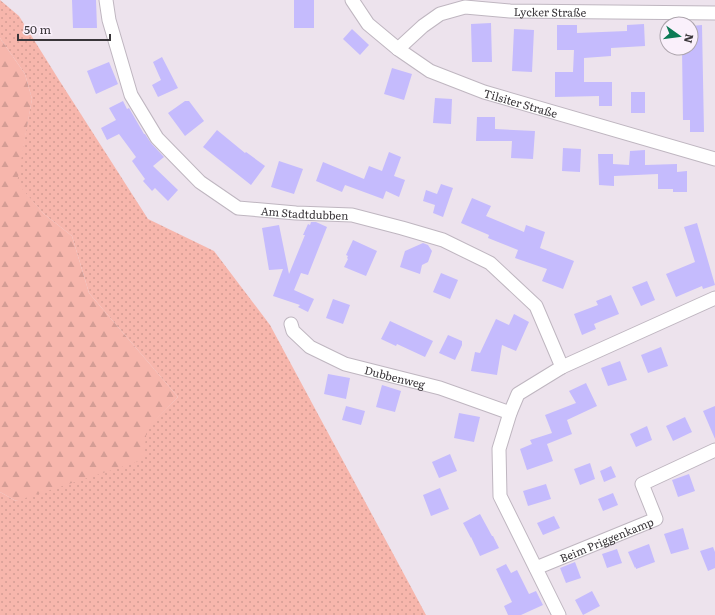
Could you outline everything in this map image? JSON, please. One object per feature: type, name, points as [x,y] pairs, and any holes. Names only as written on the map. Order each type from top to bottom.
[{"type":"street","name":"Am Stadtdubben","points":[[106,0],[109,20],[131,96],[157,138],[200,182],[238,208],[296,213],[352,215],[444,240],[490,263],[536,306],[562,366]]},
{"type":"street","name":"Tilsiter Straße","points":[[352,0],[368,24],[398,49],[430,72],[484,92],[715,159]]},
{"type":"street","name":"Lycker Straße","points":[[398,49],[423,26],[440,14],[465,7],[510,11],[715,12]]},
{"type":"street","points":[[559,615],[500,496],[499,449],[510,413],[518,394],[562,366],[715,298]]},
{"type":"street","name":"Dubbenweg","points":[[291,324],[293,330],[310,347],[345,364],[440,388],[510,413]]},
{"type":"street","name":"Beim Priggenkamp","points":[[536,568],[656,519],[642,484],[715,450]]},
{"type":"green space","points":[[0,0],[19,16],[148,219],[214,251],[270,325],[426,615],[0,615],[0,492],[16,501],[146,429],[178,397],[89,293],[72,236],[44,214],[16,183],[32,99],[25,74],[0,38]]},
{"type":"green space","points":[[0,38],[25,74],[32,99],[17,183],[44,214],[72,236],[89,293],[178,397],[147,429],[143,460],[16,501],[0,492]]},
{"type":"building","points":[[72,0],[96,0],[97,28],[73,28]]},
{"type":"building","points":[[294,0],[314,0],[314,28],[294,28]]},
{"type":"building","points":[[491,23],[492,62],[472,62],[471,24]]},
{"type":"building","points":[[644,24],[645,46],[611,48],[611,56],[584,58],[584,82],[612,82],[612,106],[599,106],[599,96],[555,97],[555,72],[573,72],[574,50],[557,50],[557,25],[577,25],[577,33],[627,31],[627,25]]},
{"type":"building","points":[[699,25],[702,25],[704,132],[690,132],[690,120],[683,120],[682,56],[699,56]]},
{"type":"building","points":[[352,29],[369,45],[360,55],[343,39]]},
{"type":"building","points":[[514,29],[534,30],[532,72],[512,71]]},
{"type":"building","points":[[162,57],[178,88],[158,97],[152,85],[161,80],[153,62]]},
{"type":"building","points":[[109,62],[118,84],[96,94],[87,71]]},
{"type":"building","points":[[392,68],[412,74],[404,100],[384,94]]},
{"type":"building","points":[[631,92],[645,92],[645,113],[631,113]]},
{"type":"building","points":[[435,98],[452,99],[451,124],[433,123]]},
{"type":"building","points":[[123,101],[127,109],[129,108],[144,134],[164,157],[153,166],[178,190],[168,201],[155,188],[152,191],[143,181],[145,179],[132,161],[136,157],[119,134],[107,140],[101,128],[116,120],[109,108]]},
{"type":"building","points":[[185,101],[189,101],[204,121],[185,136],[168,113]]},
{"type":"building","points":[[477,117],[495,117],[495,129],[535,131],[533,159],[511,158],[512,141],[476,141]]},
{"type":"building","points":[[217,130],[245,153],[246,152],[265,166],[251,185],[203,147]]},
{"type":"building","points":[[563,148],[581,149],[580,172],[562,171]]},
{"type":"building","points":[[645,150],[645,165],[677,164],[677,172],[687,171],[687,192],[673,192],[673,189],[658,189],[658,174],[614,176],[614,186],[599,185],[598,154],[613,154],[613,164],[629,165],[630,151]]},
{"type":"building","points":[[389,152],[401,157],[394,176],[405,180],[399,197],[386,191],[383,199],[345,185],[342,192],[316,181],[323,162],[364,179],[369,166],[382,171]]},
{"type":"building","points":[[279,161],[303,169],[294,194],[271,187]]},
{"type":"building","points":[[441,184],[453,188],[443,217],[433,213],[435,205],[423,201],[426,190],[437,194]]},
{"type":"building","points":[[472,198],[491,206],[486,216],[524,232],[526,225],[545,232],[540,248],[574,261],[563,289],[542,281],[547,269],[515,258],[518,250],[488,238],[489,235],[461,223]]},
{"type":"building","points":[[311,222],[316,222],[327,227],[308,275],[301,273],[294,290],[314,299],[308,312],[298,307],[300,305],[273,296],[283,269],[269,270],[262,228],[279,225],[289,274],[305,235],[303,235],[308,224],[310,225]]},
{"type":"building","points":[[697,223],[715,285],[703,289],[702,286],[676,297],[666,274],[695,262],[684,227]]},
{"type":"building","points":[[353,240],[377,251],[366,276],[344,267],[348,259],[348,256],[346,255]]},
{"type":"building","points":[[423,243],[428,245],[432,251],[428,262],[422,265],[420,274],[400,267],[405,251]]},
{"type":"building","points":[[441,273],[458,280],[450,299],[433,292]]},
{"type":"building","points":[[647,281],[655,300],[641,306],[632,287]]},
{"type":"building","points":[[611,295],[619,314],[594,324],[596,329],[582,335],[574,314],[598,305],[596,301]]},
{"type":"building","points":[[333,299],[350,305],[343,324],[326,318]]},
{"type":"building","points":[[514,314],[529,322],[516,351],[502,345],[497,375],[471,371],[475,352],[480,353],[496,319],[509,325]]},
{"type":"building","points":[[390,321],[433,341],[425,357],[397,344],[396,346],[381,339]]},
{"type":"building","points":[[448,335],[462,341],[462,345],[455,360],[439,353]]},
{"type":"building","points":[[661,347],[668,366],[648,373],[641,355]]},
{"type":"building","points":[[620,361],[627,380],[608,386],[601,368]]},
{"type":"building","points":[[328,374],[350,378],[346,399],[324,394]]},
{"type":"building","points":[[586,383],[597,406],[567,420],[572,434],[547,444],[553,461],[527,470],[520,449],[532,444],[530,440],[552,433],[545,415],[576,403],[569,391]]},
{"type":"building","points":[[382,385],[401,391],[395,412],[376,407]]},
{"type":"building","points":[[346,406],[365,411],[361,425],[342,420]]},
{"type":"building","points":[[715,406],[715,439],[703,411]]},
{"type":"building","points":[[459,413],[480,417],[474,442],[454,438]]},
{"type":"building","points":[[685,417],[692,432],[673,441],[666,426]]},
{"type":"building","points":[[647,426],[652,440],[636,447],[630,434]]},
{"type":"building","points":[[450,454],[457,471],[439,478],[432,462]]},
{"type":"building","points":[[590,463],[595,479],[580,485],[574,469]]},
{"type":"building","points":[[611,466],[616,477],[604,482],[600,471]]},
{"type":"building","points":[[689,474],[695,491],[678,497],[672,480]]},
{"type":"building","points":[[546,484],[551,499],[528,506],[523,491]]},
{"type":"building","points":[[440,488],[449,509],[431,516],[423,495]]},
{"type":"building","points":[[613,493],[618,505],[603,511],[598,499]]},
{"type":"building","points":[[480,514],[499,548],[480,556],[463,523]]},
{"type":"building","points":[[554,516],[560,528],[543,535],[537,523]]},
{"type":"building","points":[[683,528],[689,549],[671,554],[664,534]]},
{"type":"building","points":[[649,544],[655,562],[636,569],[628,552]]},
{"type":"building","points":[[713,547],[715,552],[715,568],[708,571],[700,551]]},
{"type":"building","points":[[617,549],[622,563],[607,568],[602,554]]},
{"type":"building","points":[[575,562],[581,578],[566,583],[560,568]]},
{"type":"building","points":[[506,564],[511,573],[517,570],[529,594],[536,591],[543,605],[521,615],[508,615],[504,606],[512,602],[496,569]]},
{"type":"building","points":[[592,591],[600,606],[583,615],[575,600]]}]
